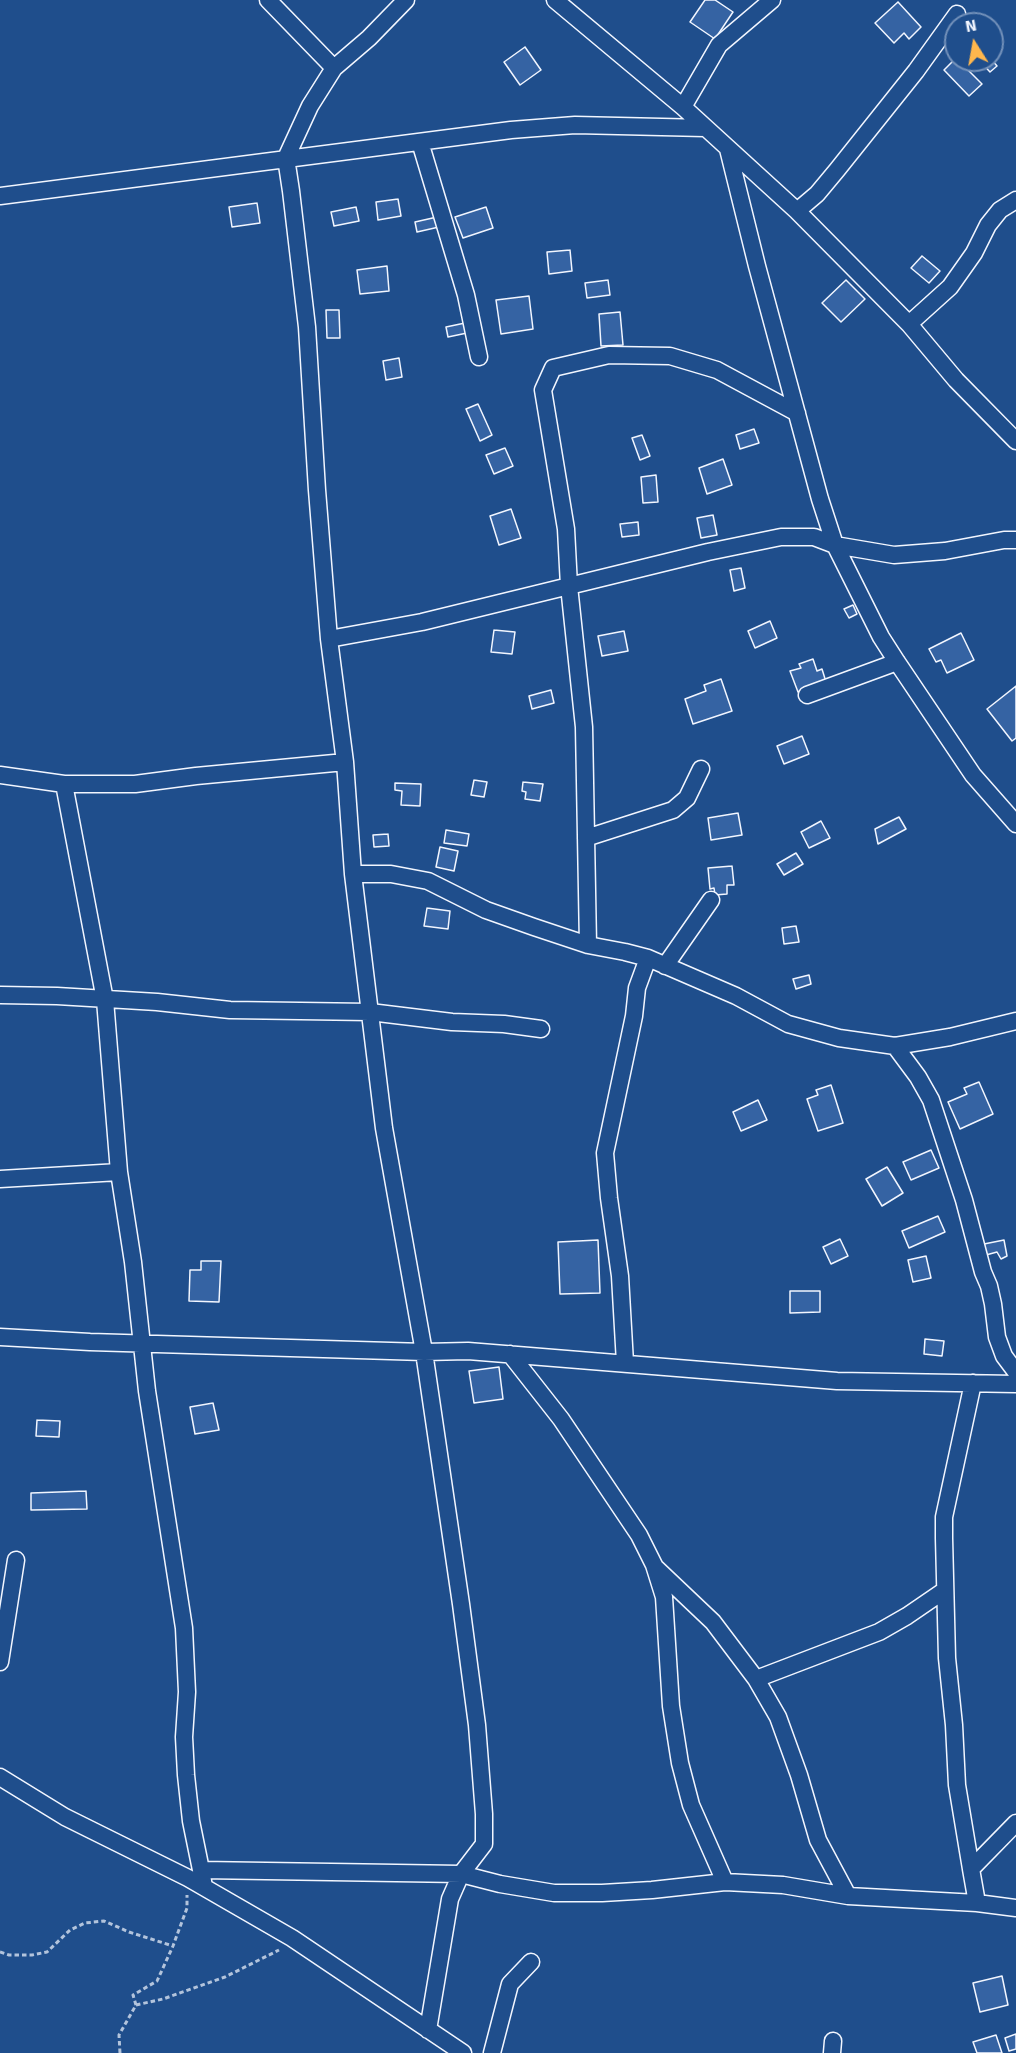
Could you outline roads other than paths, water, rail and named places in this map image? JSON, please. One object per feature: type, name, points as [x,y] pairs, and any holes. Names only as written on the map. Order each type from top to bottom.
[{"type":"street","points":[[268,0],[334,68]]},
{"type":"street","points":[[406,0],[369,38],[334,68],[310,105],[286,158],[307,327],[329,639],[345,762],[353,874],[384,1128],[424,1352],[463,1614],[477,1725],[484,1814],[484,1845],[461,1874],[450,1899],[428,2030]]},
{"type":"street","points":[[555,0],[683,107],[797,211],[909,324],[956,380],[1016,441]]},
{"type":"street","points":[[683,107],[719,45],[772,0]]},
{"type":"street","points":[[797,211],[824,186],[916,71],[944,32]]},
{"type":"street","points":[[0,196],[511,130],[575,125],[705,128]]},
{"type":"street","points":[[420,142],[466,295],[479,357]]},
{"type":"street","points":[[728,149],[740,204],[835,545],[881,637],[897,662],[974,775],[1016,824]]},
{"type":"street","points":[[909,324],[950,287],[974,253],[988,225],[1000,210],[1016,200]]},
{"type":"street","points":[[588,945],[584,727],[569,586],[566,529],[543,390],[553,368],[609,355],[670,356],[717,370],[797,413]]},
{"type":"street","points":[[329,639],[422,622],[708,552],[781,537],[814,537],[835,545],[894,555],[945,551],[1004,540],[1016,540]]},
{"type":"street","points":[[807,695],[897,662]]},
{"type":"street","points":[[0,775],[64,784],[135,784],[345,762]]},
{"type":"street","points":[[586,838],[673,810],[687,798],[701,769]]},
{"type":"street","points":[[64,784],[105,1000],[119,1172],[133,1262],[150,1414],[184,1628],[187,1692],[184,1737],[195,1874],[204,1887],[292,1938],[463,2053]]},
{"type":"street","points":[[353,874],[391,874],[428,881],[486,910],[588,945],[648,958],[736,996],[788,1024],[839,1038],[895,1046],[950,1037],[1016,1021]]},
{"type":"street","points":[[665,966],[711,900]]},
{"type":"street","points":[[625,1363],[620,1276],[605,1153],[634,1016],[637,988],[648,958]]},
{"type":"street","points":[[0,995],[157,1002],[230,1011],[370,1012],[452,1022],[504,1024],[541,1029]]},
{"type":"street","points":[[895,1046],[918,1077],[931,1100],[964,1200],[982,1272],[989,1286],[997,1337],[1004,1356],[1016,1372]]},
{"type":"street","points":[[0,1179],[119,1172]]},
{"type":"street","points":[[0,1337],[90,1342],[424,1352],[468,1351],[837,1381],[1016,1384]]},
{"type":"street","points":[[510,1354],[561,1419],[639,1535],[654,1565],[664,1597],[671,1706],[680,1763],[691,1805],[725,1882]]},
{"type":"street","points":[[973,1383],[944,1517],[947,1658],[957,1785],[977,1903]]},
{"type":"street","points":[[0,1662],[16,1560]]},
{"type":"street","points":[[654,1565],[713,1622],[756,1679],[778,1717],[799,1775],[818,1840],[848,1896]]},
{"type":"street","points":[[756,1679],[879,1632],[945,1590]]},
{"type":"street","points":[[0,1777],[65,1816],[195,1874],[461,1874],[500,1884],[554,1893],[652,1890],[725,1882],[783,1885],[848,1896],[977,1903],[1016,1908]]},
{"type":"street","points":[[971,1869],[1016,1823]]},
{"type":"street","points":[[492,2053],[510,1984],[531,1962]]}]
